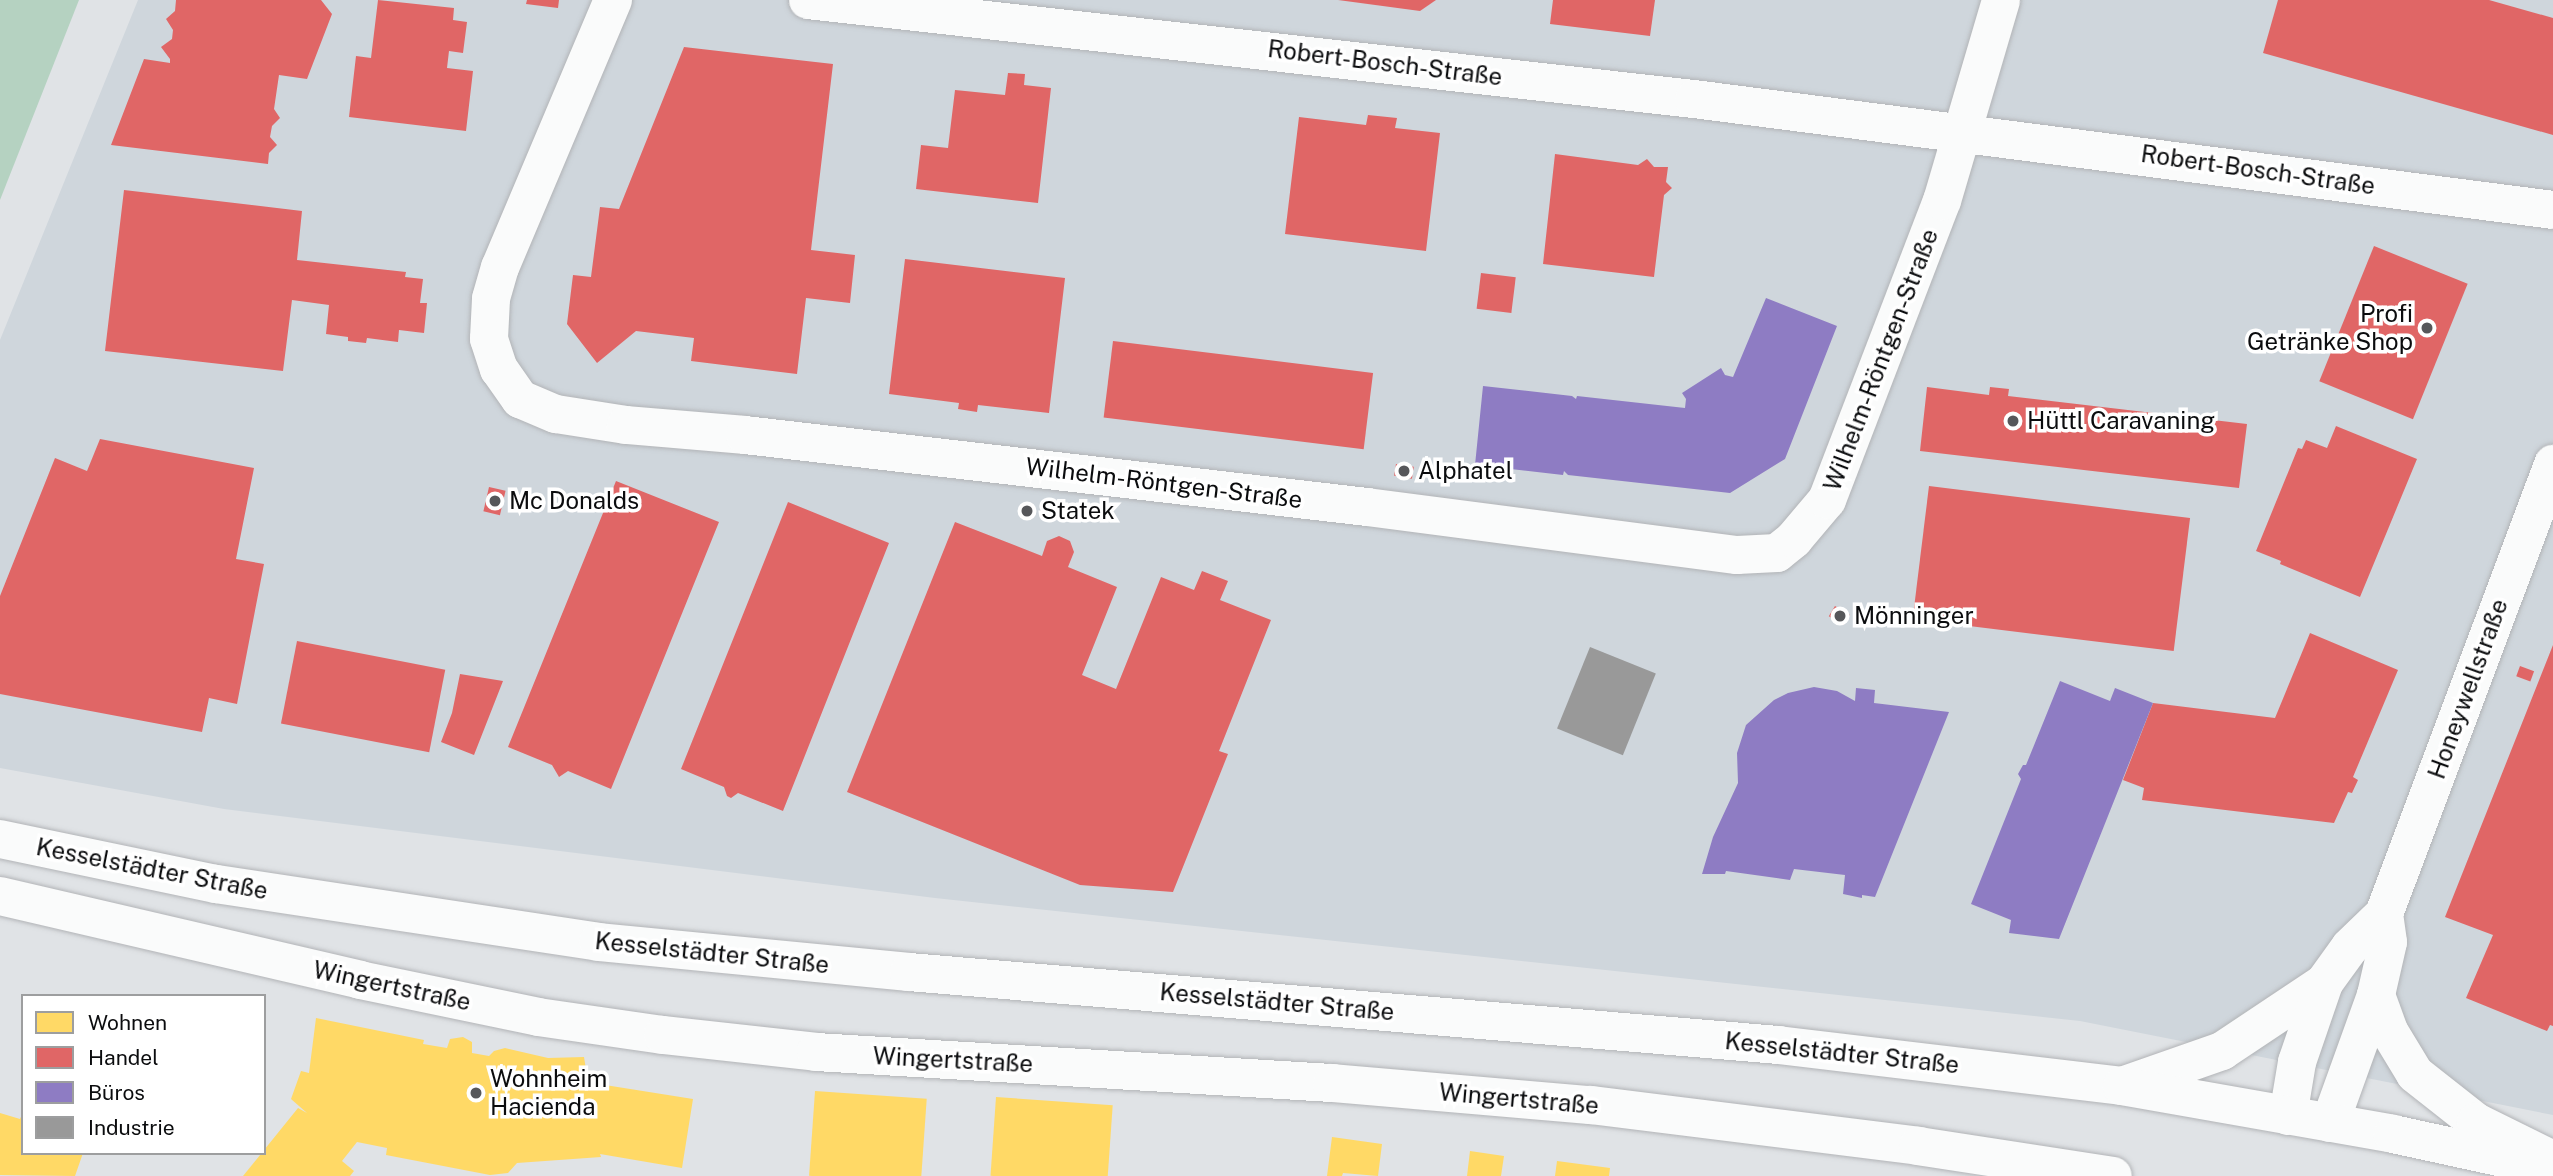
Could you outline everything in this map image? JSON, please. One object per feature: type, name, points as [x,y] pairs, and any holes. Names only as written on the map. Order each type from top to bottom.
[{"type":"street","name":"Wilhelm-Röntgen-Straße","points":[[613,0],[500,267],[491,299],[489,339],[499,369],[520,399],[556,414],[626,425],[746,435],[1367,507],[1737,555],[1777,552],[1794,539],[1828,500],[1942,201],[1962,132]]},
{"type":"street","name":"Robert-Bosch-Straße","points":[[808,0],[1289,52],[1962,132],[2553,210]]},
{"type":"street","points":[[1962,132],[2001,0]]},
{"type":"street","name":"Honeywellstraße","points":[[2288,1116],[2297,1062],[2324,983],[2350,947],[2384,914],[2553,464]]},
{"type":"street","name":"Kesselstädter Straße","points":[[0,839],[216,884],[598,942],[909,972],[1778,1045],[2122,1086],[2330,1123],[2553,1169]]},
{"type":"street","name":"Wingertstraße","points":[[0,896],[360,980],[526,1015],[663,1035],[816,1052],[1332,1083],[1591,1105],[1918,1146],[2113,1176]]},
{"type":"street","name":"Honeywellstraße","points":[[2330,1123],[2376,995],[2388,942],[2384,914]]},
{"type":"street","name":"Honeywellstraße","points":[[2122,1086],[2221,1051],[2324,983]]},
{"type":"street","points":[[2376,995],[2389,1031],[2415,1074],[2476,1122],[2553,1160]]},
{"type":"street","points":[[1918,1146],[1946,1176]]},
{"type":"shaded area","points":[[138,0],[2553,0],[2553,1115],[2080,1021],[935,898],[224,809],[0,768],[0,340]]},
{"type":"green space","points":[[0,0],[79,0],[0,200]]},
{"type":"building: Wohnen","name":"Wohnheim Hacienda","points":[[316,1018],[424,1040],[423,1044],[447,1048],[450,1039],[463,1037],[472,1042],[472,1053],[489,1056],[494,1051],[505,1048],[548,1058],[584,1057],[589,1088],[605,1085],[693,1099],[682,1168],[600,1154],[601,1157],[517,1163],[508,1173],[490,1175],[386,1155],[387,1148],[357,1142],[342,1161],[354,1171],[350,1176],[243,1176],[260,1155],[266,1155],[266,1148],[298,1108],[307,1113],[291,1099],[301,1071],[309,1073]]},
{"type":"building: Wohnen","points":[[815,1091],[927,1099],[921,1176],[809,1176]]},
{"type":"building: Wohnen","points":[[996,1097],[1113,1105],[1108,1176],[990,1176]]},
{"type":"building: Wohnen","points":[[0,1113],[20,1119],[21,1117],[21,1155],[82,1155],[75,1176],[0,1175]]},
{"type":"building: Wohnen","points":[[1332,1137],[1382,1144],[1378,1176],[1343,1173],[1342,1176],[1327,1176]]},
{"type":"building: Wohnen","points":[[1470,1151],[1504,1156],[1501,1176],[1467,1176]]},
{"type":"building: Wohnen","points":[[1557,1161],[1610,1168],[1609,1176],[1555,1176]]},
{"type":"building: Handel","points":[[176,0],[321,0],[332,14],[307,79],[279,75],[274,109],[280,118],[272,126],[270,137],[277,145],[269,153],[268,164],[111,145],[144,59],[170,63],[161,47],[172,39],[173,30],[166,19],[175,11]]},
{"type":"building: Handel","points":[[378,0],[454,8],[453,20],[467,22],[463,53],[449,51],[447,68],[473,71],[466,131],[349,117],[356,56],[371,58]]},
{"type":"building: Handel","points":[[527,0],[559,0],[558,8],[526,4]]},
{"type":"building: Handel","points":[[1338,0],[1436,0],[1420,11]]},
{"type":"building: Handel","points":[[1553,0],[1655,0],[1650,36],[1550,24]]},
{"type":"building: Handel","points":[[2278,0],[2489,0],[2553,18],[2553,135],[2263,53]]},
{"type":"building: Handel","points":[[684,47],[833,64],[811,250],[855,255],[850,303],[806,298],[797,374],[691,361],[694,338],[636,331],[597,363],[567,324],[573,275],[591,277],[600,207],[619,209]]},
{"type":"building: Handel","points":[[1008,73],[1025,74],[1024,85],[1051,88],[1038,203],[916,189],[921,145],[948,148],[955,90],[1005,95]]},
{"type":"building: Handel","points":[[1368,115],[1397,118],[1395,128],[1440,133],[1426,251],[1285,234],[1299,117],[1366,125]]},
{"type":"building: Handel","points":[[1555,154],[1638,165],[1647,159],[1654,167],[1668,167],[1666,182],[1672,188],[1664,195],[1654,277],[1543,264]]},
{"type":"building: Handel","points":[[124,190],[302,211],[297,260],[406,272],[405,277],[423,279],[420,303],[427,303],[424,333],[399,330],[398,342],[367,338],[366,343],[348,341],[348,337],[326,334],[329,305],[292,300],[283,371],[105,351]]},
{"type":"building: Handel","points":[[2374,246],[2468,284],[2413,419],[2319,381]]},
{"type":"building: Handel","points":[[905,259],[1065,278],[1049,413],[978,405],[977,412],[958,409],[959,403],[889,394]]},
{"type":"building: Handel","points":[[1481,273],[1516,277],[1511,313],[1477,309]]},
{"type":"building: Handel","points":[[1113,341],[1373,373],[1364,449],[1104,417]]},
{"type":"building: Handel","points":[[1927,387],[1989,395],[1990,387],[2009,389],[2008,396],[2247,424],[2239,488],[1920,451]]},
{"type":"building: Handel","points":[[2336,426],[2417,459],[2360,597],[2280,564],[2281,561],[2256,551],[2298,448],[2302,449],[2306,440],[2327,448]]},
{"type":"building: Handel","points":[[100,439],[254,468],[236,559],[264,564],[237,704],[209,698],[202,732],[0,694],[0,596],[55,458],[87,471]]},
{"type":"building: Handel","name":"Alphatel","points":[[1396,464],[1414,467],[1412,479],[1394,476]]},
{"type":"building: Handel","points":[[616,481],[719,522],[611,789],[568,771],[559,777],[552,765],[508,747]]},
{"type":"building: Handel","points":[[1929,486],[2190,518],[2174,651],[1913,619]]},
{"type":"building: Handel","name":"Mc Donalds","points":[[489,487],[506,491],[500,515],[483,511]]},
{"type":"building: Handel","points":[[788,502],[889,543],[783,811],[738,793],[731,798],[727,796],[724,787],[681,769]]},
{"type":"building: Handel","name":"Statek","points":[[1023,503],[1033,504],[1031,518],[1022,517]]},
{"type":"building: Handel","points":[[955,522],[1042,556],[1047,541],[1059,536],[1070,541],[1074,552],[1068,567],[1117,587],[1082,675],[1116,689],[1161,577],[1194,590],[1202,571],[1228,581],[1220,600],[1271,620],[1219,751],[1228,754],[1173,892],[1080,885],[847,792]]},
{"type":"building: Handel","name":"Mönninger","points":[[1835,606],[1850,615],[1843,625],[1829,616]]},
{"type":"building: Handel","points":[[2310,633],[2398,670],[2353,777],[2358,780],[2352,793],[2348,792],[2334,823],[2142,800],[2144,788],[2123,780],[2153,703],[2275,718]]},
{"type":"building: Handel","points":[[297,641],[445,670],[429,752],[281,723]]},
{"type":"building: Handel","points":[[2553,645],[2553,1026],[2550,1025],[2547,1031],[2466,998],[2493,935],[2445,917]]},
{"type":"building: Handel","points":[[2520,666],[2534,671],[2530,681],[2516,676]]},
{"type":"building: Handel","points":[[460,674],[503,681],[474,755],[441,742],[452,713]]},
{"type":"building: Büros","points":[[1766,298],[1837,326],[1785,459],[1730,493],[1568,475],[1564,471],[1563,475],[1475,465],[1483,386],[1572,396],[1576,399],[1577,396],[1685,408],[1686,399],[1682,393],[1721,368],[1725,375],[1733,377]]},
{"type":"building: Büros","points":[[2060,681],[2110,701],[2115,688],[2153,703],[2059,939],[2009,933],[2011,920],[1971,904],[2021,779],[2018,774],[2023,765],[2026,765]]},
{"type":"building: Büros","points":[[1814,687],[1837,691],[1855,701],[1856,688],[1875,690],[1874,703],[1949,712],[1875,897],[1862,895],[1862,898],[1843,894],[1845,875],[1794,869],[1790,880],[1726,871],[1725,874],[1702,874],[1713,837],[1738,783],[1737,753],[1746,725],[1774,700],[1788,693]]},
{"type":"building: Industrie","points":[[1590,647],[1656,674],[1623,755],[1557,729]]},
{"type":"place","name":"Profi Getränke Shop","points":[[2427,328]]},
{"type":"place","name":"Hüttl Caravaning","points":[[2013,421]]},
{"type":"place","name":"Alphatel","points":[[1404,471]]},
{"type":"place","name":"Mc Donalds","points":[[495,501]]},
{"type":"place","name":"Statek","points":[[1027,511]]},
{"type":"place","name":"Mönninger","points":[[1840,616]]},
{"type":"place","name":"Wohnheim Hacienda","points":[[476,1093]]}]
